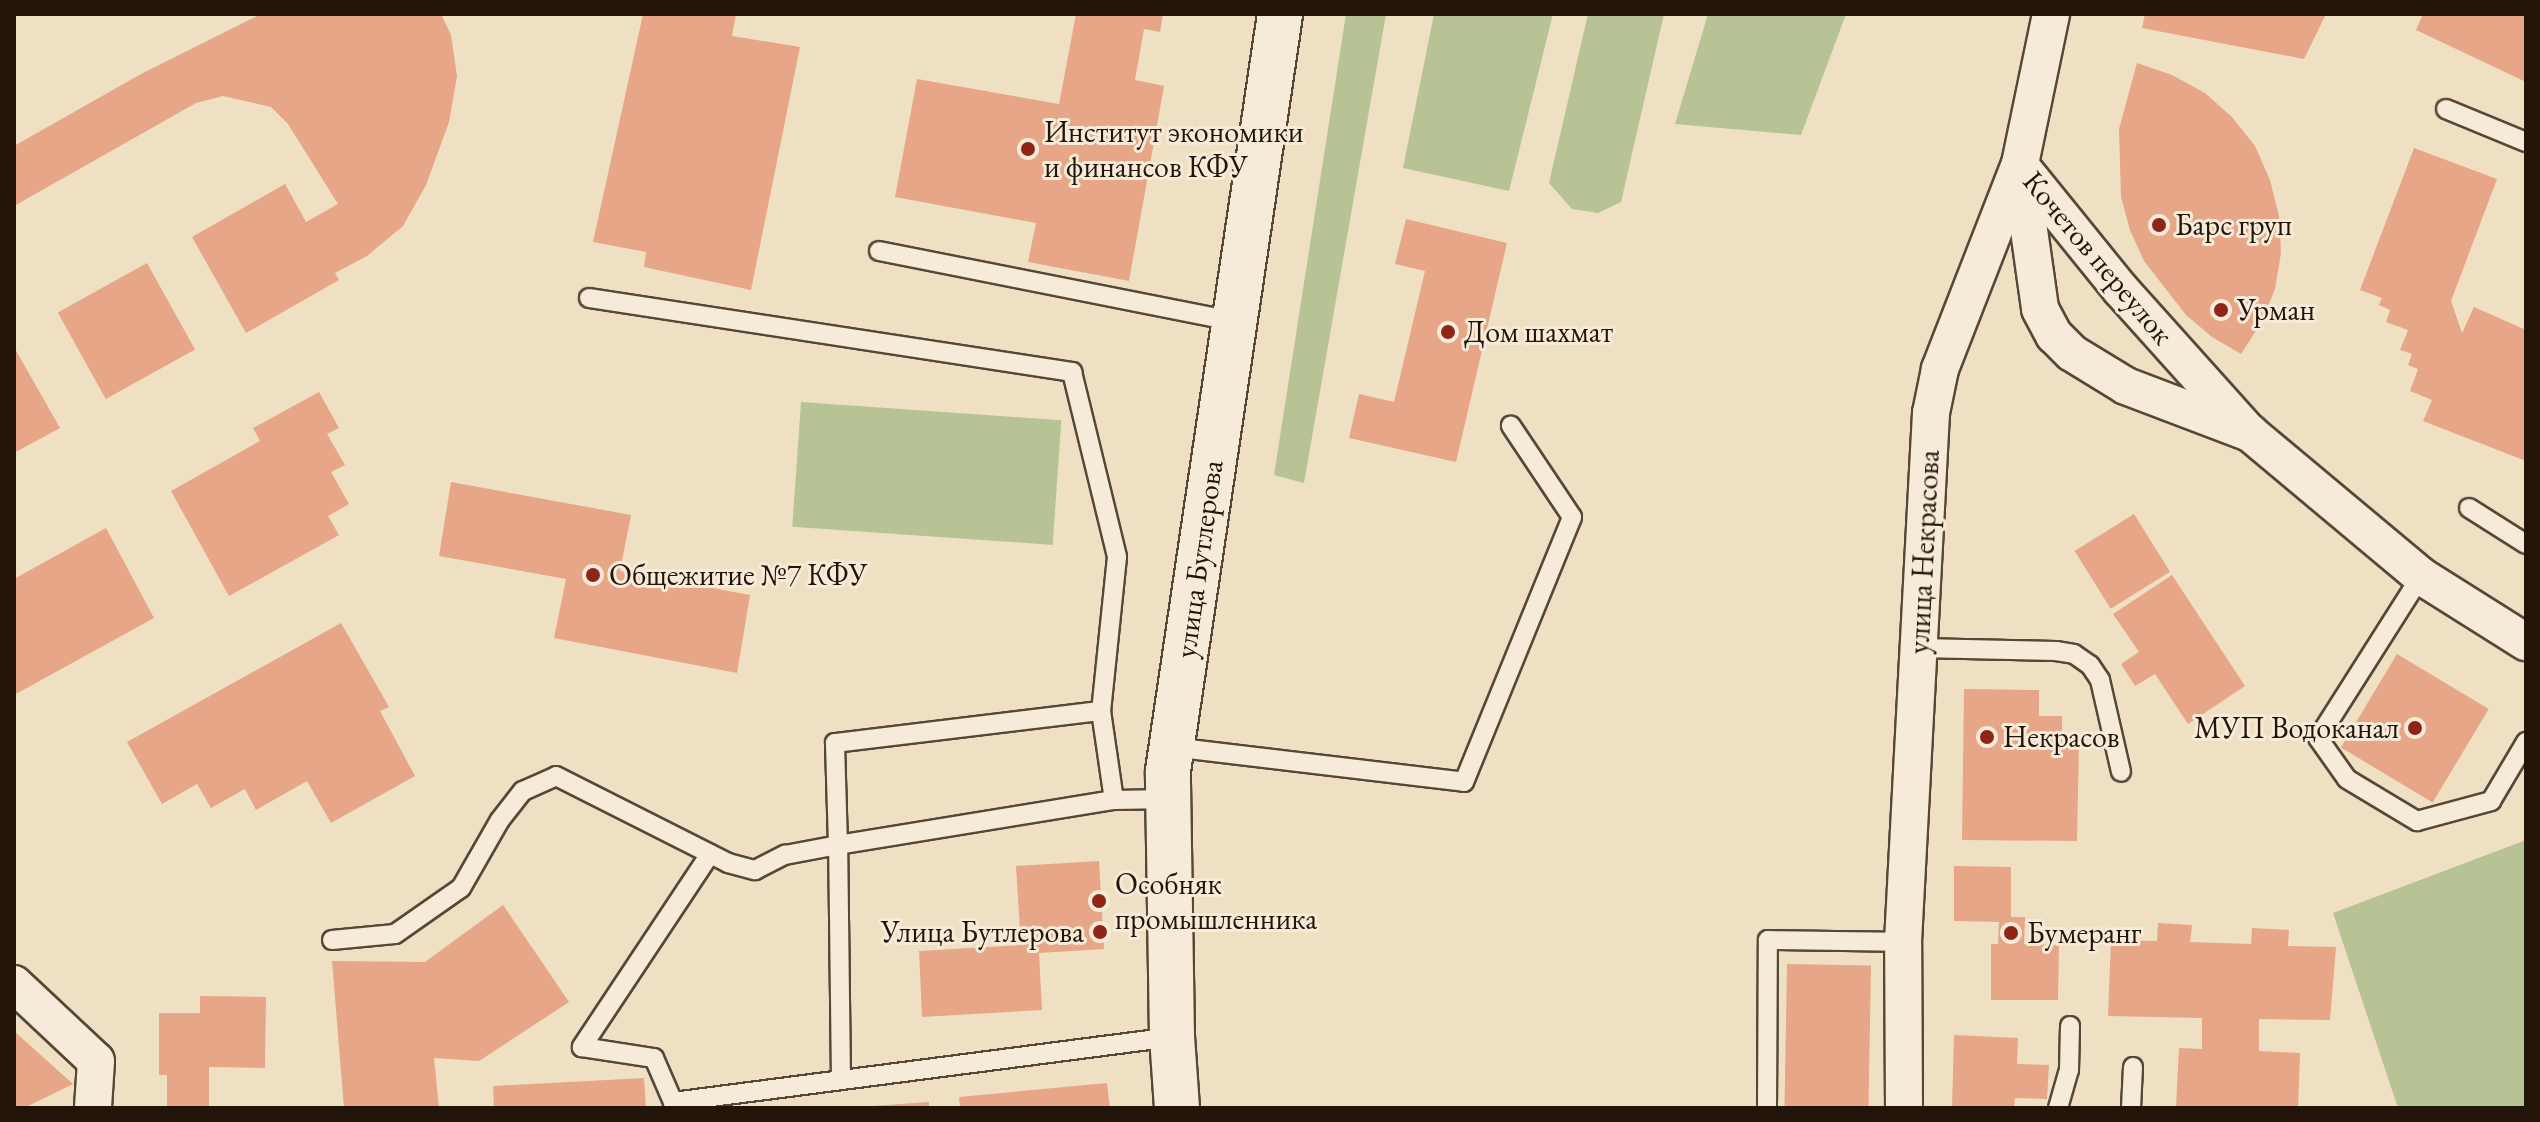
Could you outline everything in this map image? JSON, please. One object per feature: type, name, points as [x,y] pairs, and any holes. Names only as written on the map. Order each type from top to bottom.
[{"type":"main road","name":"улица Бутлерова","points":[[1177,1108],[1172,1037],[1169,799],[1172,747],[1280,14]]},
{"type":"street","name":"улица Некрасова","points":[[1904,1108],[1903,942],[1931,413],[1940,369],[2020,164],[2051,14]]},
{"type":"street","name":"Кочетов переулок","points":[[2020,164],[2033,242],[2033,277],[2040,309],[2054,335],[2072,353],[2126,386],[2250,433]]},
{"type":"street","name":"Кочетов переулок","points":[[2020,164],[2121,290],[2250,433],[2421,576],[2526,641]]},
{"type":"street","points":[[14,984],[96,1061],[93,1108]]},
{"type":"lane","points":[[2446,109],[2526,142]]},
{"type":"lane","points":[[879,251],[1234,321]]},
{"type":"lane","points":[[589,298],[1072,372],[1117,557],[1101,711],[1114,800]]},
{"type":"lane","points":[[1172,747],[1464,782],[1572,517],[1511,426]]},
{"type":"lane","points":[[2469,508],[2526,544]]},
{"type":"lane","points":[[2421,576],[2318,738],[2347,779],[2417,821],[2491,801],[2526,742]]},
{"type":"lane","points":[[1919,648],[2074,654],[2090,665],[2100,680],[2121,772]]},
{"type":"lane","points":[[841,1080],[835,743],[1101,711]]},
{"type":"lane","points":[[332,940],[395,934],[461,888],[500,820],[523,791],[556,776],[710,854],[755,870],[785,855],[838,845],[1114,800],[1169,799]]},
{"type":"lane","points":[[710,854],[582,1047],[654,1058],[673,1102],[1172,1037]]},
{"type":"lane","points":[[1767,1108],[1768,940],[1903,942]]},
{"type":"lane","points":[[2058,1108],[2069,1070],[2070,1026]]},
{"type":"lane","points":[[2131,1108],[2133,1067]]},
{"type":"green space","points":[[1346,14],[1386,14],[1304,483],[1274,475]]},
{"type":"green space","points":[[1434,14],[1553,14],[1509,191],[1403,168]]},
{"type":"green space","points":[[1588,14],[1664,14],[1621,202],[1598,213],[1572,209],[1549,183]]},
{"type":"green space","points":[[1708,14],[1846,14],[1801,135],[1675,124]]},
{"type":"green space","points":[[801,402],[1061,420],[1053,545],[792,527]]},
{"type":"green space","points":[[2526,840],[2526,1108],[2398,1108],[2333,913]]},
{"type":"building","points":[[261,14],[441,14],[451,35],[457,76],[449,122],[426,185],[403,226],[367,256],[335,273],[339,280],[246,333],[192,237],[285,184],[306,222],[338,204],[288,124],[271,107],[223,96],[196,103],[14,206],[14,146],[141,74]]},
{"type":"building","points":[[643,14],[736,14],[732,36],[800,47],[751,290],[644,267],[646,252],[593,242]]},
{"type":"building","name":"Институт экономики и финансов КФУ","points":[[1076,14],[1163,14],[1160,32],[1144,29],[1135,80],[1164,86],[1129,281],[1028,262],[1036,223],[895,197],[917,79],[1059,104]]},
{"type":"building","points":[[2145,14],[2326,14],[2304,59],[2142,28]]},
{"type":"building","points":[[2423,14],[2526,14],[2526,82],[2416,30]]},
{"type":"building","points":[[2137,63],[2172,75],[2205,93],[2232,117],[2255,146],[2270,180],[2279,216],[2281,253],[2275,289],[2261,323],[2241,354],[2212,337],[2186,315],[2144,261],[2130,230],[2121,197],[2119,129]]},
{"type":"building","points":[[2414,148],[2497,179],[2451,301],[2462,333],[2474,307],[2526,330],[2526,461],[2423,421],[2432,400],[2410,391],[2418,369],[2408,365],[2412,354],[2400,350],[2408,330],[2386,322],[2390,310],[2379,305],[2382,298],[2360,290]]},
{"type":"building","name":"Дом шахмат","points":[[1406,219],[1507,243],[1456,462],[1349,438],[1359,394],[1394,402],[1425,271],[1395,264]]},
{"type":"building","points":[[147,263],[195,350],[106,399],[58,312]]},
{"type":"building","points":[[14,347],[60,428],[14,453]]},
{"type":"building","points":[[319,392],[339,428],[327,434],[345,465],[331,472],[349,504],[328,516],[339,535],[229,596],[171,491],[260,441],[253,428]]},
{"type":"building","name":"Общежитие №7 КФУ","points":[[451,482],[631,515],[620,571],[750,595],[737,673],[554,638],[566,579],[439,556]]},
{"type":"building","points":[[2134,514],[2170,572],[2111,609],[2075,551]]},
{"type":"building","points":[[106,528],[154,618],[14,695],[14,579]]},
{"type":"building","points":[[2172,575],[2245,686],[2188,724],[2155,674],[2135,686],[2121,664],[2139,652],[2113,614]]},
{"type":"building","points":[[341,623],[389,707],[380,711],[415,776],[331,823],[307,781],[256,810],[245,789],[211,808],[197,784],[162,804],[127,742]]},
{"type":"building","name":"МУП Водоканал","points":[[2397,654],[2489,709],[2433,803],[2341,747]]},
{"type":"building","points":[[1964,689],[2039,690],[2039,716],[2062,716],[2062,742],[2079,743],[2077,841],[1962,840]]},
{"type":"building","points":[[1099,861],[1104,949],[1039,953],[1042,1010],[922,1017],[919,951],[1021,945],[1016,866]]},
{"type":"building","name":"Бумеранг","points":[[1954,866],[2011,867],[2011,917],[2025,917],[2024,944],[2059,945],[2058,1000],[1991,1000],[1991,944],[1998,944],[1999,922],[1954,921]]},
{"type":"building","points":[[503,905],[569,1002],[479,1061],[434,1058],[439,1108],[344,1108],[332,961],[425,962]]},
{"type":"building","points":[[2158,923],[2192,925],[2190,942],[2251,944],[2252,928],[2289,930],[2288,946],[2336,947],[2330,1020],[2259,1019],[2259,1051],[2300,1053],[2298,1108],[2176,1108],[2179,1048],[2202,1049],[2202,1018],[2108,1016],[2111,940],[2157,941]]},
{"type":"building","points":[[1787,964],[1871,965],[1868,1108],[1784,1108]]},
{"type":"building","points":[[200,996],[266,997],[265,1068],[209,1067],[209,1108],[167,1108],[167,1075],[159,1075],[159,1013],[200,1013]]},
{"type":"building","points":[[14,1031],[73,1084],[24,1108],[14,1108]]},
{"type":"building","points":[[1954,1035],[2018,1038],[2017,1064],[2049,1065],[2047,1099],[2015,1098],[2014,1108],[1952,1108]]},
{"type":"building","points":[[644,1078],[646,1108],[494,1108],[493,1086]]},
{"type":"building","points":[[1107,1083],[1110,1108],[960,1108],[959,1097]]},
{"type":"building","points":[[929,1102],[929,1108],[872,1108],[872,1106]]},
{"type":"place","name":"Институт экономики и финансов КФУ","points":[[1028,149]]},
{"type":"place","name":"Барс груп","points":[[2159,225]]},
{"type":"place","name":"Урман","points":[[2221,310]]},
{"type":"place","name":"Дом шахмат","points":[[1448,332]]},
{"type":"place","name":"Общежитие №7 КФУ","points":[[593,575]]},
{"type":"place","name":"МУП Водоканал","points":[[2415,728]]},
{"type":"place","name":"Некрасов","points":[[1987,737]]},
{"type":"place","name":"Особняк промышленника","points":[[1099,901]]},
{"type":"place","name":"Улица Бутлерова","points":[[1100,932]]},
{"type":"place","name":"Бумеранг","points":[[2011,933]]}]
